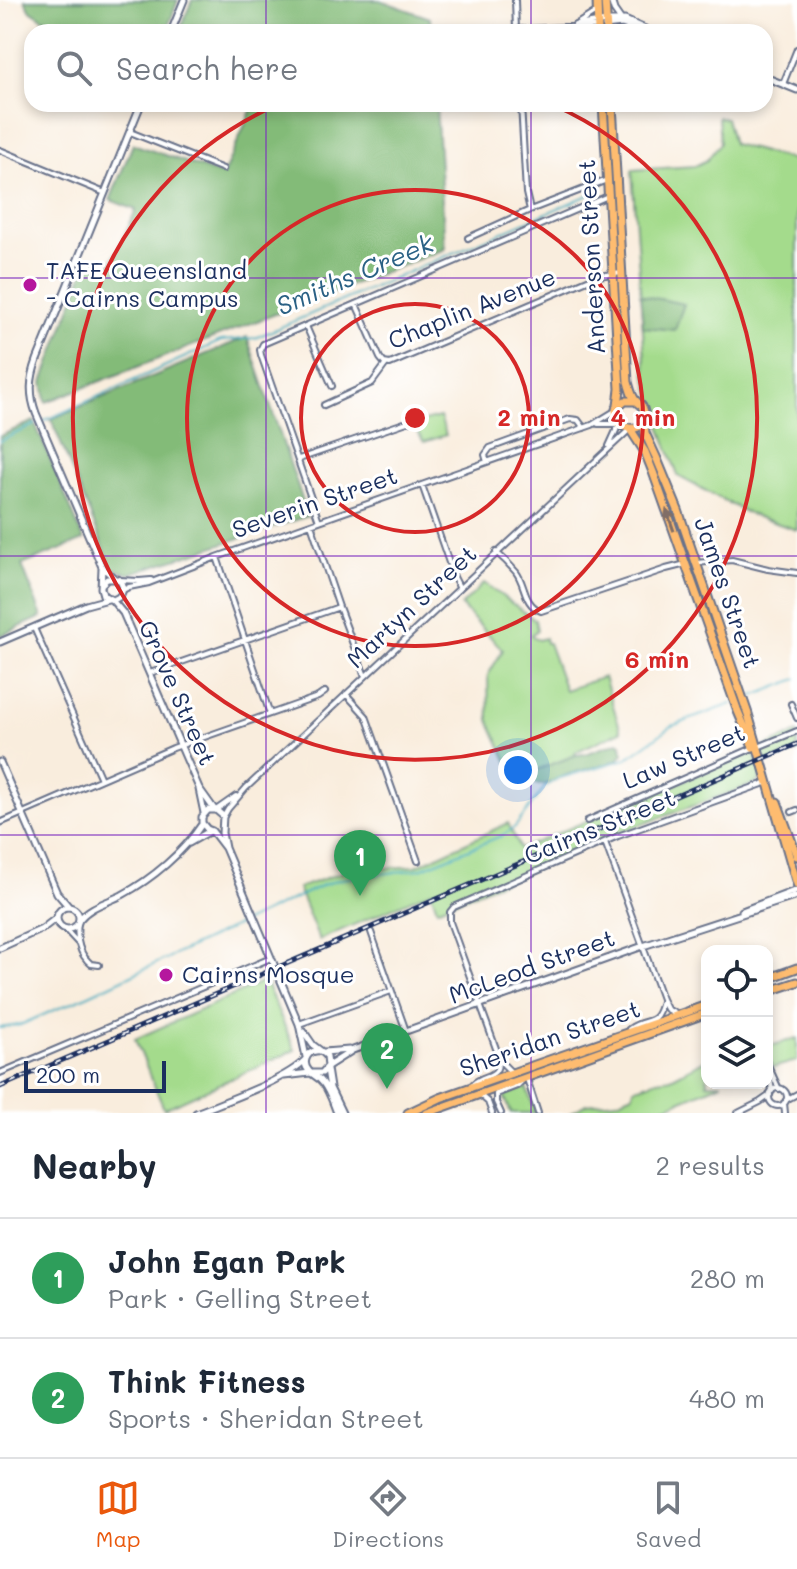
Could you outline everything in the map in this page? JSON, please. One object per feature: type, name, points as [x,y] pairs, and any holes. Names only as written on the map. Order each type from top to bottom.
[{"type":"main road","points":[[597,0],[601,24]]},
{"type":"main road","points":[[603,24],[608,0]]},
{"type":"main road","name":"Anderson Street","points":[[603,112],[608,196],[628,382],[636,401]]},
{"type":"main road","name":"Anderson Street","points":[[612,112],[620,393],[617,408]]},
{"type":"main road","points":[[627,400],[636,401],[643,409],[644,419],[637,427],[630,429],[619,424],[617,408],[627,400]]},
{"type":"main road","name":"James Street","points":[[644,419],[645,433],[678,510],[690,564]]},
{"type":"main road","name":"James Street","points":[[630,429],[650,462],[690,564],[797,856]]},
{"type":"main road","name":"James Street","points":[[769,786],[797,884]]},
{"type":"main road","points":[[773,979],[797,970]]},
{"type":"main road","points":[[773,990],[797,982]]},
{"type":"main road","name":"Sheridan Street","points":[[408,1113],[440,1098],[701,1007]]},
{"type":"main road","name":"Sheridan Street","points":[[427,1113],[701,1015]]},
{"type":"street","points":[[174,24],[184,0]]},
{"type":"street","points":[[515,0],[516,24]]},
{"type":"street","points":[[608,0],[621,20]]},
{"type":"street","points":[[576,24],[597,10]]},
{"type":"street","points":[[610,24],[621,20],[635,24]]},
{"type":"street","points":[[783,84],[797,49]]},
{"type":"street","points":[[773,80],[797,90]]},
{"type":"street","points":[[110,599],[103,595],[102,567],[36,414],[30,382],[138,112]]},
{"type":"street","points":[[521,112],[526,193],[530,210]]},
{"type":"street","points":[[130,132],[223,169]]},
{"type":"street","points":[[0,150],[106,193]]},
{"type":"street","points":[[468,238],[607,180]]},
{"type":"street","points":[[319,521],[261,355],[261,347],[266,342],[355,303],[608,196]]},
{"type":"street","name":"Chaplin Avenue","points":[[384,362],[392,364],[597,276],[618,273]]},
{"type":"street","points":[[324,405],[372,383],[384,362],[355,303]]},
{"type":"street","points":[[306,326],[332,386]]},
{"type":"street","name":"Severin Street","points":[[122,592],[584,428],[617,408]]},
{"type":"street","name":"Severin Street","points":[[487,462],[485,455],[490,448],[557,424],[575,419],[584,428]]},
{"type":"street","points":[[298,459],[410,421]]},
{"type":"street","name":"Severin Street","points":[[592,425],[619,424]]},
{"type":"street","name":"Martyn Street","points":[[608,448],[619,424]]},
{"type":"street","name":"Martyn Street","points":[[224,818],[242,793],[630,429]]},
{"type":"street","points":[[422,485],[459,587]]},
{"type":"street","points":[[311,524],[365,676]]},
{"type":"street","points":[[496,552],[516,573],[529,603],[541,611],[666,569],[690,564],[729,559],[797,573]]},
{"type":"street","points":[[217,557],[270,714]]},
{"type":"street","points":[[0,642],[86,605],[118,598],[122,585],[102,567]]},
{"type":"street","points":[[86,605],[107,579],[116,579]]},
{"type":"street","name":"Severin Street","points":[[116,579],[156,579]]},
{"type":"street","name":"Grove Street","points":[[122,592],[123,613]]},
{"type":"street","name":"Grove Street","points":[[110,599],[123,613],[150,673],[199,788],[204,813]]},
{"type":"street","points":[[150,673],[339,607]]},
{"type":"street","points":[[34,628],[101,779]]},
{"type":"street","points":[[0,823],[181,746],[325,692]]},
{"type":"street","points":[[346,694],[366,716],[418,861]]},
{"type":"street","points":[[791,704],[797,718]]},
{"type":"street","name":"Law Street","points":[[587,821],[797,731]]},
{"type":"street","points":[[0,762],[57,893],[78,914],[79,945]]},
{"type":"street","name":"Cairns Street","points":[[480,1005],[450,922],[450,912],[457,905],[605,842],[769,786]]},
{"type":"street","name":"Grove Street","points":[[199,788],[215,809]]},
{"type":"street","name":"Martyn Street","points":[[215,809],[242,793]]},
{"type":"street","points":[[42,929],[73,928],[92,908],[150,878],[188,843],[202,823],[204,813],[215,809],[222,813],[225,848],[299,1024],[313,1045],[328,1058],[330,1088],[340,1113]]},
{"type":"street","points":[[202,823],[225,848]]},
{"type":"street","points":[[188,843],[222,826]]},
{"type":"street","points":[[605,842],[662,999],[669,1012],[680,1015]]},
{"type":"street","name":"McLeod Street","points":[[723,920],[797,890]]},
{"type":"street","points":[[57,893],[58,925],[79,945],[87,962],[99,965]]},
{"type":"street","name":"McLeod Street","points":[[322,1052],[353,1050],[643,946],[797,896]]},
{"type":"street","points":[[0,948],[42,929],[63,908],[92,908]]},
{"type":"street","points":[[371,932],[406,1031]]},
{"type":"street","points":[[0,1073],[271,958]]},
{"type":"street","points":[[299,1024],[391,991]]},
{"type":"street","points":[[621,1035],[635,1025],[655,1018],[660,1012],[662,999]]},
{"type":"street","points":[[480,1005],[498,1054],[512,1073]]},
{"type":"street","points":[[299,1024],[306,1067],[325,1086],[340,1113]]},
{"type":"street","name":"McLeod Street","points":[[327,1067],[353,1050]]},
{"type":"street","points":[[196,1113],[280,1077],[298,1066],[312,1052],[322,1052]]},
{"type":"street","points":[[469,1089],[476,1081],[496,1072],[499,1067],[498,1054]]},
{"type":"street","points":[[280,1077],[322,1073],[327,1067]]},
{"type":"street","points":[[478,1094],[486,1099],[492,1112],[500,1110],[496,1094],[517,1086],[526,1077],[538,1113]]},
{"type":"street","points":[[773,1078],[779,1089],[796,1094]]},
{"type":"street","points":[[771,1089],[770,1100],[783,1113]]},
{"type":"street","points":[[738,1113],[779,1089]]},
{"type":"street","points":[[783,1113],[785,1092]]},
{"type":"street","points":[[760,1102],[774,1105],[796,1094]]},
{"type":"green space","points":[[25,0],[178,0],[169,24],[66,24],[44,19],[29,9]]},
{"type":"green space","points":[[192,0],[380,0],[430,18],[430,24],[182,24]]},
{"type":"green space","points":[[251,112],[436,112],[445,249],[46,402],[43,382],[89,258],[110,266],[136,210],[110,200],[133,144],[223,175]]},
{"type":"green space","points":[[718,117],[726,118],[733,144],[797,161],[797,530],[749,514],[678,476],[646,375],[632,170],[695,166],[707,160],[720,143]]},
{"type":"green space","points":[[640,295],[684,304],[675,330],[643,327]]},
{"type":"green space","points":[[247,337],[308,516],[129,574],[112,568],[51,419]]},
{"type":"green space","points":[[440,417],[446,435],[424,442],[415,423]]},
{"type":"green space","points":[[34,421],[84,540],[22,565],[42,617],[0,636],[0,436]]},
{"type":"green space","points":[[484,583],[535,620],[537,630],[531,635],[538,640],[545,638],[565,690],[604,677],[621,731],[575,752],[576,755],[534,771],[529,781],[518,785],[489,720],[488,675],[503,650],[461,606]]},
{"type":"green space","points":[[797,733],[797,752],[767,762],[762,748]]},
{"type":"green space","points":[[618,742],[622,744],[623,753],[619,759],[546,784],[529,781],[534,771]]},
{"type":"green space","points":[[749,753],[755,756],[760,770],[757,783],[615,834],[437,909],[431,891],[319,940],[298,888],[346,871],[416,866],[508,823],[520,849]]},
{"type":"green space","points":[[265,981],[295,1050],[164,1109],[135,1039]]},
{"type":"green space","points":[[797,1038],[797,1061],[773,1068],[773,1045]]},
{"type":"green space","points":[[701,1062],[701,1089],[708,1089],[651,1113],[571,1113],[586,1104],[617,1101],[633,1094],[634,1088],[671,1078]]},
{"type":"green space","points":[[526,1087],[536,1113],[511,1113],[504,1096]]},
{"type":"waterway","name":"Smiths Creek","points":[[44,421],[221,341],[255,338],[591,194]]},
{"type":"waterway","name":"Smiths Creek","points":[[0,441],[36,424]]},
{"type":"waterway","points":[[746,699],[797,679]]},
{"type":"waterway","points":[[0,1028],[20,1025],[89,995],[323,885],[341,879],[420,869],[501,836],[515,827],[545,787],[557,779],[626,759],[672,726],[732,704]]},
{"type":"railway","points":[[0,1087],[797,744]]},
{"type":"place","name":"TAFE Queensland - Cairns Campus","points":[[30,285]]},
{"type":"place","name":"John Egan Park","points":[[360,896]]},
{"type":"place","name":"Cairns Mosque","points":[[166,975]]},
{"type":"place","name":"Think Fitness","points":[[387,1089]]}]
